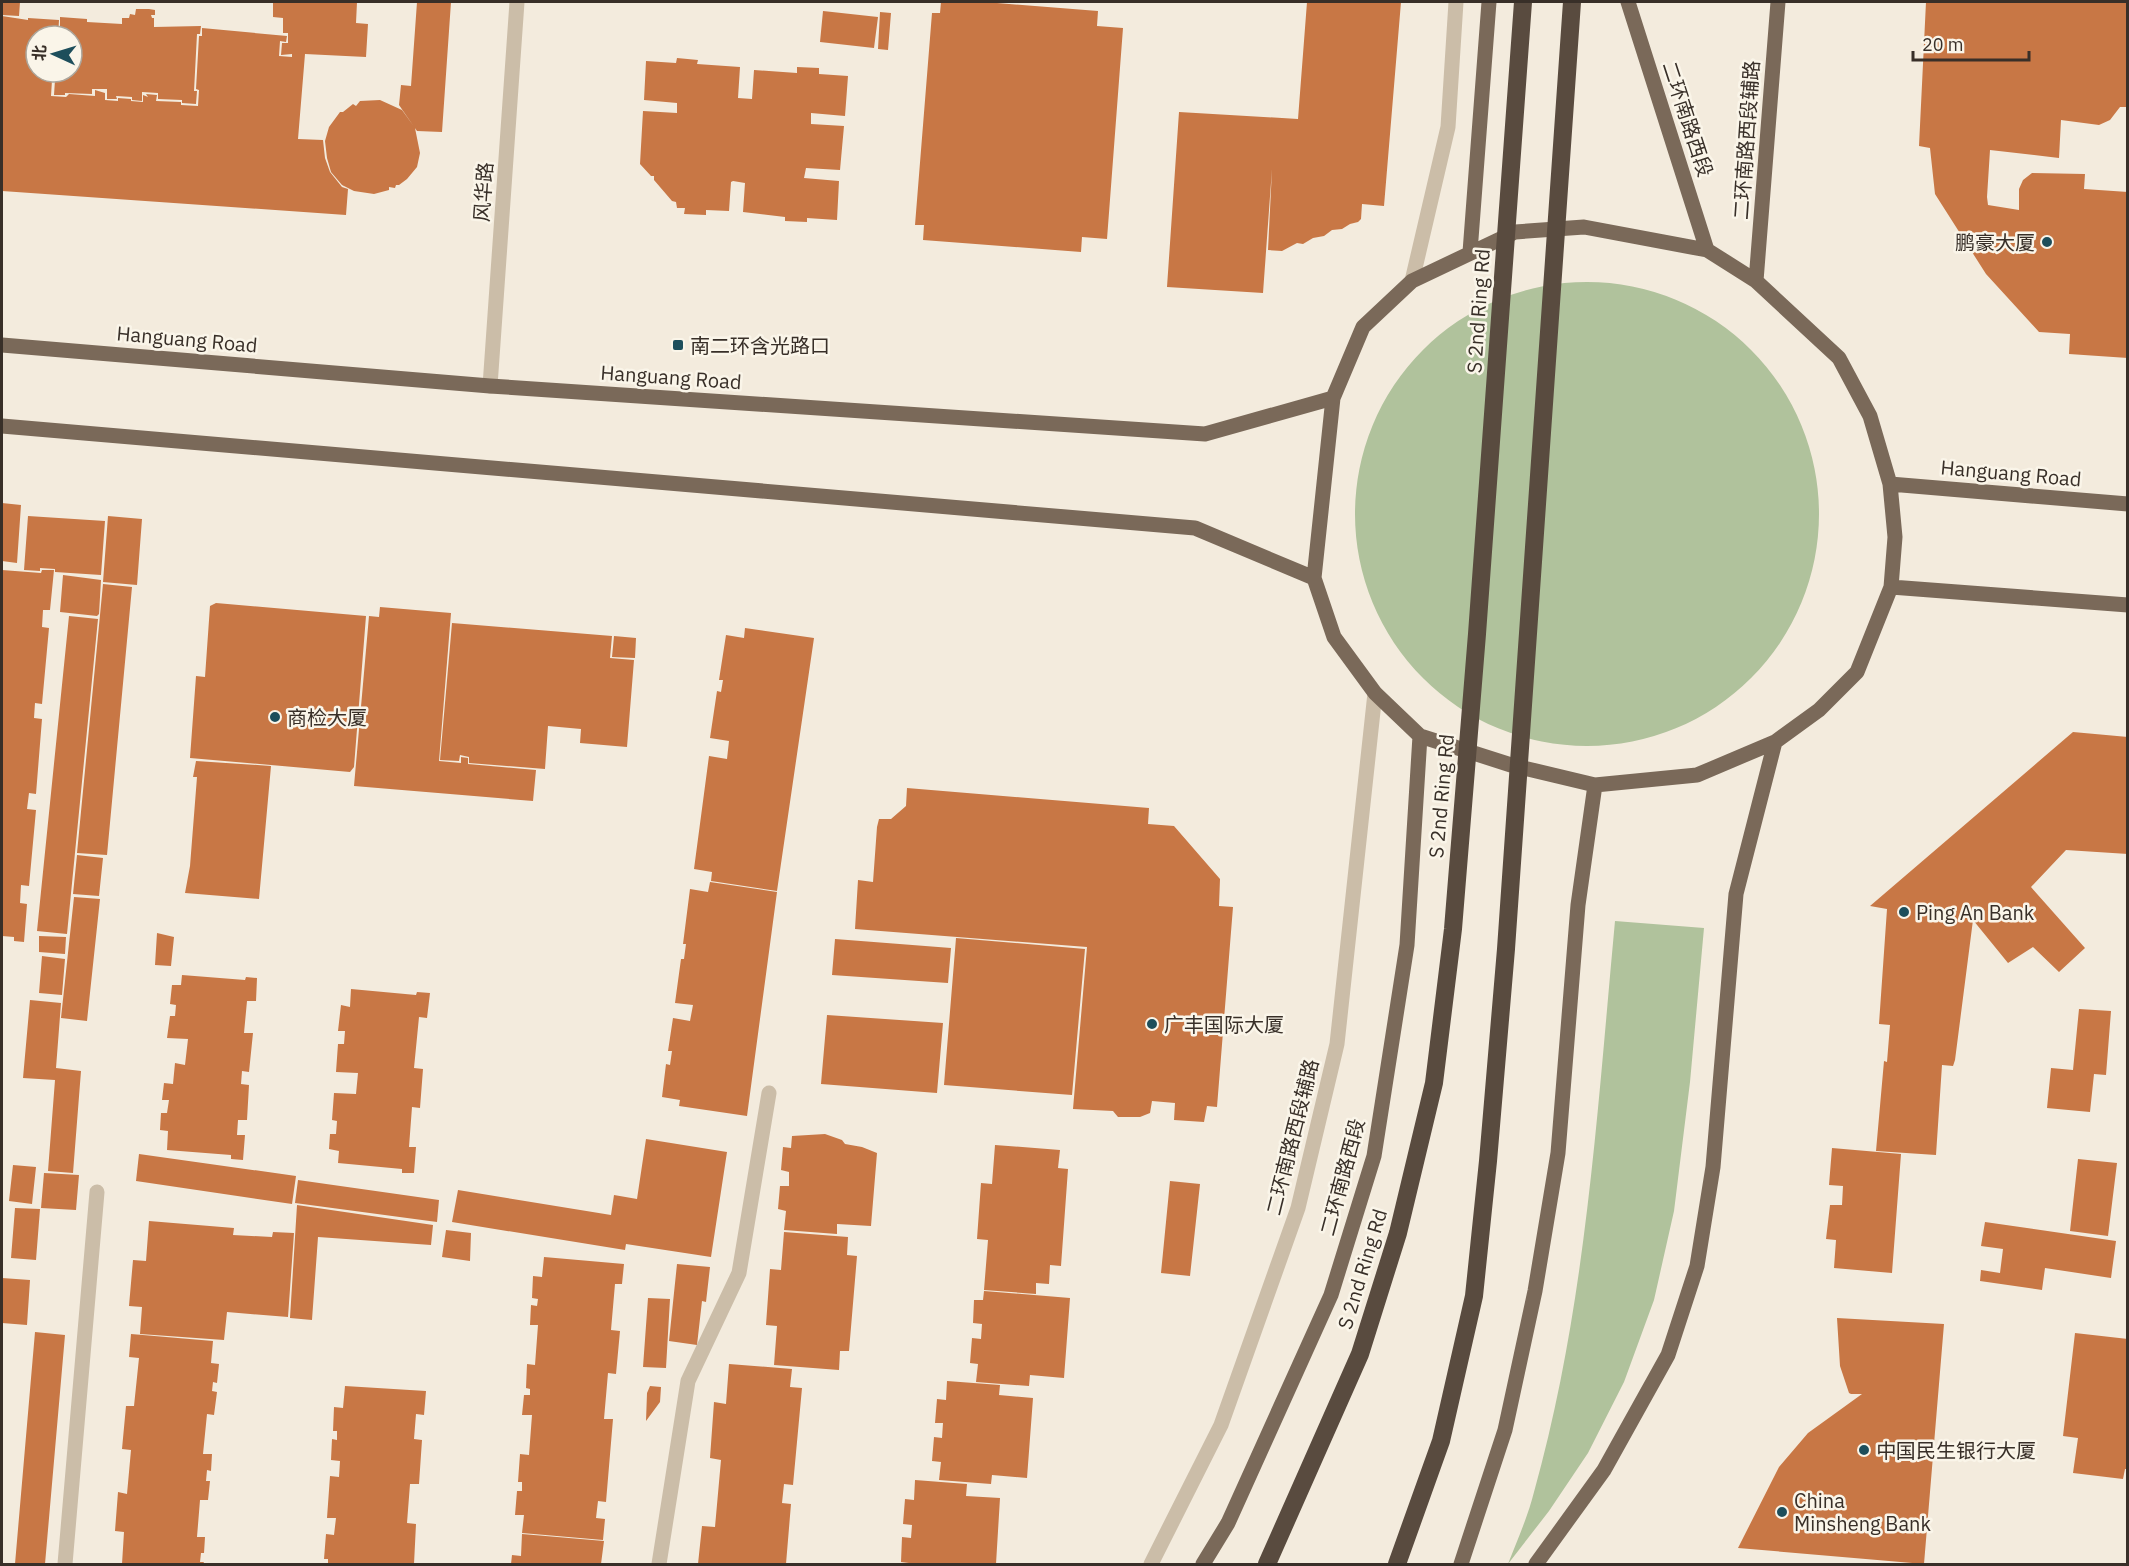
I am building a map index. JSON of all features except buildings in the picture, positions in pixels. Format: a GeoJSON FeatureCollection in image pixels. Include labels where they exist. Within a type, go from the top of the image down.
{"type":"FeatureCollection","features":[{"type":"Feature","properties":{"kind":"highway","name":"S 2nd Ring Rd"},"geometry":{"type":"LineString","coordinates":[[1267,1564],[1360,1354],[1398,1233],[1434,1083],[1453,929],[1523,2]]}},
{"type":"Feature","properties":{"kind":"highway"},"geometry":{"type":"LineString","coordinates":[[1397,1564],[1441,1440],[1475,1285],[1488,1161],[1507,926],[1572,2]]}},
{"type":"Feature","properties":{"kind":"main road"},"geometry":{"type":"LineString","coordinates":[[1470,252],[1489,2]]}},
{"type":"Feature","properties":{"kind":"main road","name":"二环南路西段"},"geometry":{"type":"LineString","coordinates":[[1628,2],[1707,250]]}},
{"type":"Feature","properties":{"kind":"main road","name":"二环南路西段辅路"},"geometry":{"type":"LineString","coordinates":[[1756,281],[1778,2]]}},
{"type":"Feature","properties":{"kind":"main road"},"geometry":{"type":"LineString","coordinates":[[1584,228],[1707,250],[1756,281],[1839,358],[1870,416],[1890,484],[1895,537],[1891,587],[1857,672],[1819,710],[1775,742],[1697,774],[1595,785],[1511,765],[1420,736],[1375,693],[1334,637],[1314,578],[1333,398],[1363,327],[1412,281],[1470,252],[1515,232],[1584,228]]}},
{"type":"Feature","properties":{"kind":"main road","name":"Hanguang Road"},"geometry":{"type":"LineString","coordinates":[[2,345],[490,386],[1205,434],[1333,398]]}},
{"type":"Feature","properties":{"kind":"main road"},"geometry":{"type":"LineString","coordinates":[[2,426],[1195,528],[1314,578]]}},
{"type":"Feature","properties":{"kind":"main road","name":"Hanguang Road"},"geometry":{"type":"LineString","coordinates":[[1890,484],[2127,504]]}},
{"type":"Feature","properties":{"kind":"main road"},"geometry":{"type":"LineString","coordinates":[[1891,587],[2127,604]]}},
{"type":"Feature","properties":{"kind":"main road","name":"二环南路西段"},"geometry":{"type":"LineString","coordinates":[[1203,1564],[1228,1523],[1331,1295],[1374,1156],[1407,945],[1420,736]]}},
{"type":"Feature","properties":{"kind":"main road"},"geometry":{"type":"LineString","coordinates":[[1536,1564],[1604,1470],[1668,1355],[1697,1266],[1713,1167],[1736,894],[1775,742]]}},
{"type":"Feature","properties":{"kind":"main road"},"geometry":{"type":"LineString","coordinates":[[1461,1564],[1505,1430],[1535,1291],[1558,1153],[1578,905],[1595,785]]}},
{"type":"Feature","properties":{"kind":"street","name":"风华路"},"geometry":{"type":"LineString","coordinates":[[490,386],[517,2]]}},
{"type":"Feature","properties":{"kind":"street"},"geometry":{"type":"LineString","coordinates":[[1412,281],[1448,127],[1456,2]]}},
{"type":"Feature","properties":{"kind":"street","name":"二环南路西段辅路"},"geometry":{"type":"LineString","coordinates":[[1151,1564],[1221,1425],[1298,1208],[1337,1044],[1375,693]]}},
{"type":"Feature","properties":{"kind":"street"},"geometry":{"type":"LineString","coordinates":[[659,1564],[688,1381],[739,1273],[768,1093]]}},
{"type":"Feature","properties":{"kind":"street"},"geometry":{"type":"LineString","coordinates":[[65,1564],[97,1192]]}},
{"type":"Feature","properties":{"kind":"green space"},"geometry":{"type":"Polygon","coordinates":[[[1587,282],[1632,287],[1676,300],[1716,321],[1751,350],[1780,385],[1801,425],[1814,469],[1819,514],[1814,559],[1801,603],[1780,643],[1751,678],[1716,707],[1676,728],[1632,741],[1587,746],[1542,741],[1498,728],[1458,707],[1423,678],[1394,643],[1373,603],[1360,559],[1355,514],[1360,469],[1373,425],[1394,385],[1423,350],[1458,321],[1498,300],[1542,287],[1587,282]]]}},
{"type":"Feature","properties":{"kind":"green space"},"geometry":{"type":"Polygon","coordinates":[[[1615,921],[1704,928],[1690,1082],[1674,1211],[1654,1300],[1624,1382],[1588,1453],[1549,1511],[1508,1564],[1526,1519],[1552,1422],[1578,1280],[1595,1137],[1615,921]]]}},
{"type":"Feature","properties":{"kind":"place","name":"鹏豪大厦"},"geometry":{"type":"Point","coordinates":[2047,242]}},
{"type":"Feature","properties":{"kind":"place","name":"南二环含光路口"},"geometry":{"type":"Point","coordinates":[678,345]}},
{"type":"Feature","properties":{"kind":"place","name":"商检大厦"},"geometry":{"type":"Point","coordinates":[275,717]}},
{"type":"Feature","properties":{"kind":"place","name":"Ping An Bank"},"geometry":{"type":"Point","coordinates":[1904,912]}},
{"type":"Feature","properties":{"kind":"place","name":"广丰国际大厦"},"geometry":{"type":"Point","coordinates":[1152,1024]}},
{"type":"Feature","properties":{"kind":"place","name":"中国民生银行大厦"},"geometry":{"type":"Point","coordinates":[1864,1450]}},
{"type":"Feature","properties":{"kind":"place","name":"China Minsheng Bank"},"geometry":{"type":"Point","coordinates":[1782,1512]}}]}
